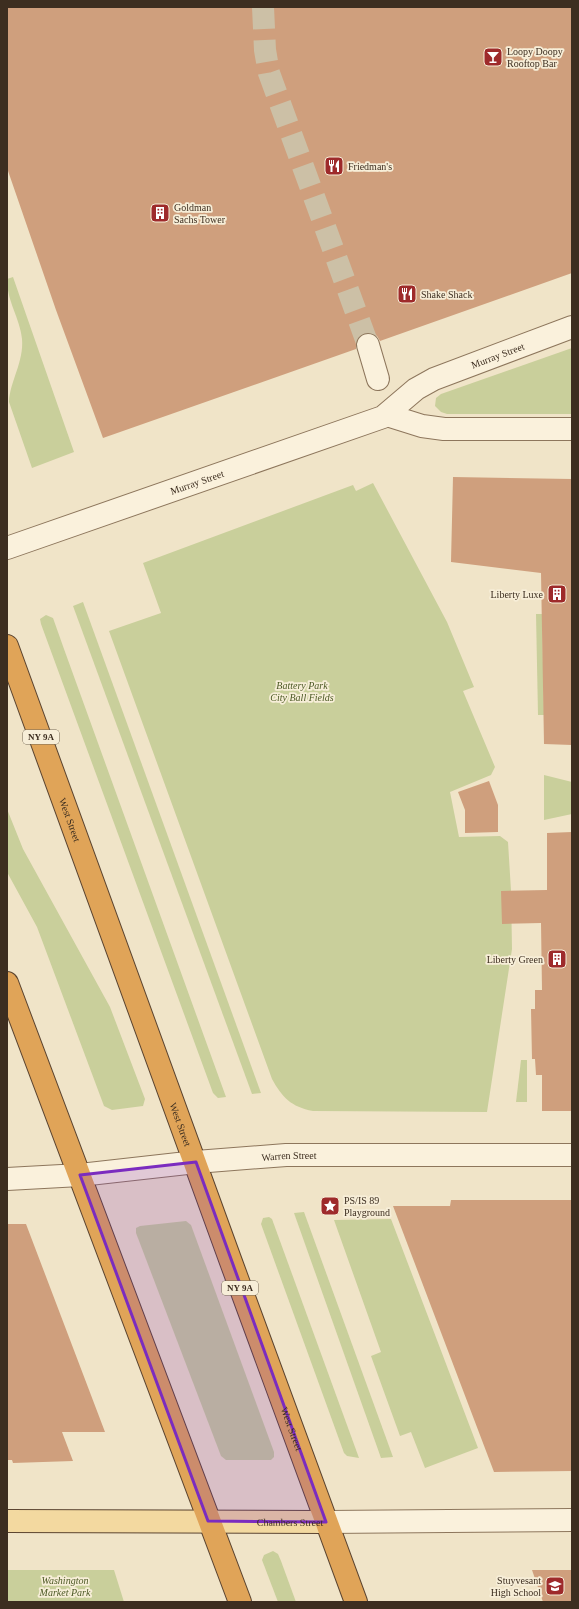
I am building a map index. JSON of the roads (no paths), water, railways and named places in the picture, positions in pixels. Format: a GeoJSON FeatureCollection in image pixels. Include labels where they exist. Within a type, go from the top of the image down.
{"type":"FeatureCollection","features":[{"type":"Feature","properties":{"kind":"highway","name":"West Street"},"geometry":{"type":"LineString","coordinates":[[7,646],[196,1162],[285,1414],[356,1602]]}},
{"type":"Feature","properties":{"kind":"highway"},"geometry":{"type":"LineString","coordinates":[[7,983],[208,1521],[240,1602]]}},
{"type":"Feature","properties":{"kind":"main road","name":"Chambers Street"},"geometry":{"type":"LineString","coordinates":[[7,1521],[326,1522]]}},
{"type":"Feature","properties":{"kind":"street","name":"Murray Street"},"geometry":{"type":"LineString","coordinates":[[7,548],[387,415],[416,388],[434,379],[572,327]]}},
{"type":"Feature","properties":{"kind":"street"},"geometry":{"type":"LineString","coordinates":[[368,345],[378,379]]}},
{"type":"Feature","properties":{"kind":"street"},"geometry":{"type":"LineString","coordinates":[[387,415],[422,426],[444,429],[572,429]]}},
{"type":"Feature","properties":{"kind":"street","name":"Warren Street"},"geometry":{"type":"LineString","coordinates":[[7,1179],[80,1175],[196,1162],[286,1155],[572,1155]]}},
{"type":"Feature","properties":{"kind":"street","name":"Chambers Street"},"geometry":{"type":"LineString","coordinates":[[326,1522],[572,1520]]}},
{"type":"Feature","properties":{"kind":"tunnel"},"geometry":{"type":"LineString","coordinates":[[263,7],[265,50],[269,73],[368,345]]}},
{"type":"Feature","properties":{"kind":"place","name":"Loopy Doopy Rooftop Bar"},"geometry":{"type":"Point","coordinates":[493,57]}},
{"type":"Feature","properties":{"kind":"place","name":"Friedman's"},"geometry":{"type":"Point","coordinates":[334,166]}},
{"type":"Feature","properties":{"kind":"place","name":"Goldman Sachs Tower"},"geometry":{"type":"Point","coordinates":[160,213]}},
{"type":"Feature","properties":{"kind":"place","name":"Shake Shack"},"geometry":{"type":"Point","coordinates":[407,294]}},
{"type":"Feature","properties":{"kind":"place","name":"Liberty Luxe"},"geometry":{"type":"Point","coordinates":[557,594]}},
{"type":"Feature","properties":{"kind":"place","name":"Liberty Green"},"geometry":{"type":"Point","coordinates":[557,959]}},
{"type":"Feature","properties":{"kind":"place","name":"PS/IS 89 Playground"},"geometry":{"type":"Point","coordinates":[330,1206]}},
{"type":"Feature","properties":{"kind":"place","name":"Stuyvesant High School"},"geometry":{"type":"Point","coordinates":[555,1586]}},
{"type":"Feature","properties":{"kind":"park label","name":"Battery Park City Ball Fields"},"geometry":{"type":"Point","coordinates":[302,690]}},
{"type":"Feature","properties":{"kind":"park label","name":"Washington Market Park"},"geometry":{"type":"Point","coordinates":[65,1586]}}]}
